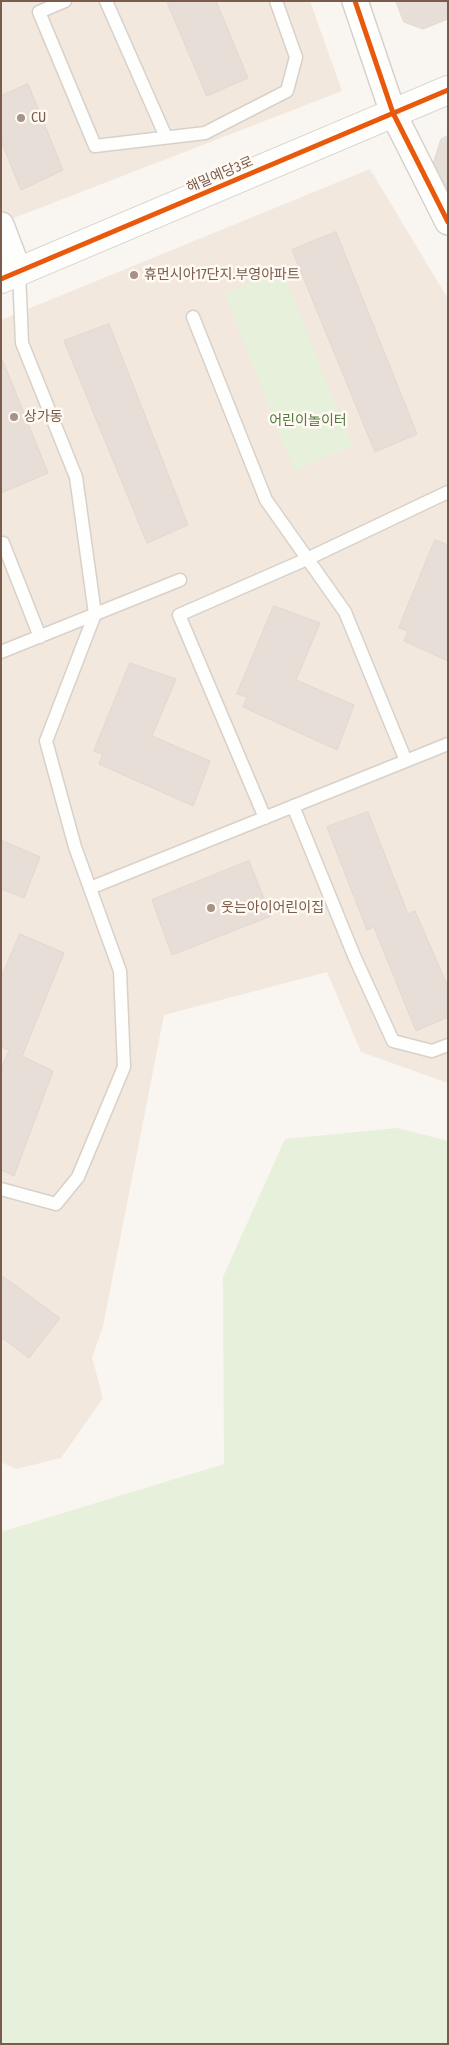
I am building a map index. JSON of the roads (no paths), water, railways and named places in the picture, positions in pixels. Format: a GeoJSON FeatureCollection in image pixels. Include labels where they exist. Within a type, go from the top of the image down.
{"type":"FeatureCollection","features":[{"type":"Feature","properties":{"kind":"street"},"geometry":{"type":"LineString","coordinates":[[354,1],[393,113],[448,222]]}},
{"type":"Feature","properties":{"kind":"street","name":"해밀예당3로"},"geometry":{"type":"LineString","coordinates":[[10,276],[448,90]]}},
{"type":"Feature","properties":{"kind":"street"},"geometry":{"type":"LineString","coordinates":[[1,225],[10,276]]}},
{"type":"Feature","properties":{"kind":"lane"},"geometry":{"type":"LineString","coordinates":[[65,1],[39,12],[94,146],[205,133],[287,91],[296,57],[276,1]]}},
{"type":"Feature","properties":{"kind":"lane"},"geometry":{"type":"LineString","coordinates":[[106,1],[166,137]]}},
{"type":"Feature","properties":{"kind":"lane"},"geometry":{"type":"LineString","coordinates":[[1,1189],[56,1204],[78,1177],[124,1067],[120,971],[75,846],[46,741],[95,614],[76,478],[22,343],[10,276]]}},
{"type":"Feature","properties":{"kind":"lane"},"geometry":{"type":"LineString","coordinates":[[192,317],[266,500],[345,612],[406,761]]}},
{"type":"Feature","properties":{"kind":"lane"},"geometry":{"type":"LineString","coordinates":[[264,818],[179,615],[448,492]]}},
{"type":"Feature","properties":{"kind":"lane"},"geometry":{"type":"LineString","coordinates":[[3,543],[40,637]]}},
{"type":"Feature","properties":{"kind":"lane"},"geometry":{"type":"LineString","coordinates":[[2,648],[40,637],[180,580]]}},
{"type":"Feature","properties":{"kind":"lane"},"geometry":{"type":"LineString","coordinates":[[90,888],[448,744]]}},
{"type":"Feature","properties":{"kind":"lane"},"geometry":{"type":"LineString","coordinates":[[293,806],[355,958],[393,1041],[432,1051],[448,1045]]}},
{"type":"Feature","properties":{"kind":"place","name":"CU"},"geometry":{"type":"Point","coordinates":[21,118]}},
{"type":"Feature","properties":{"kind":"place","name":"휴먼시아17단지.부영아파트"},"geometry":{"type":"Point","coordinates":[134,275]}},
{"type":"Feature","properties":{"kind":"place","name":"상가동"},"geometry":{"type":"Point","coordinates":[14,417]}},
{"type":"Feature","properties":{"kind":"place","name":"웃는아이어린이집"},"geometry":{"type":"Point","coordinates":[211,908]}},
{"type":"Feature","properties":{"kind":"park label","name":"어린이놀이터"},"geometry":{"type":"Point","coordinates":[308,421]}}]}
